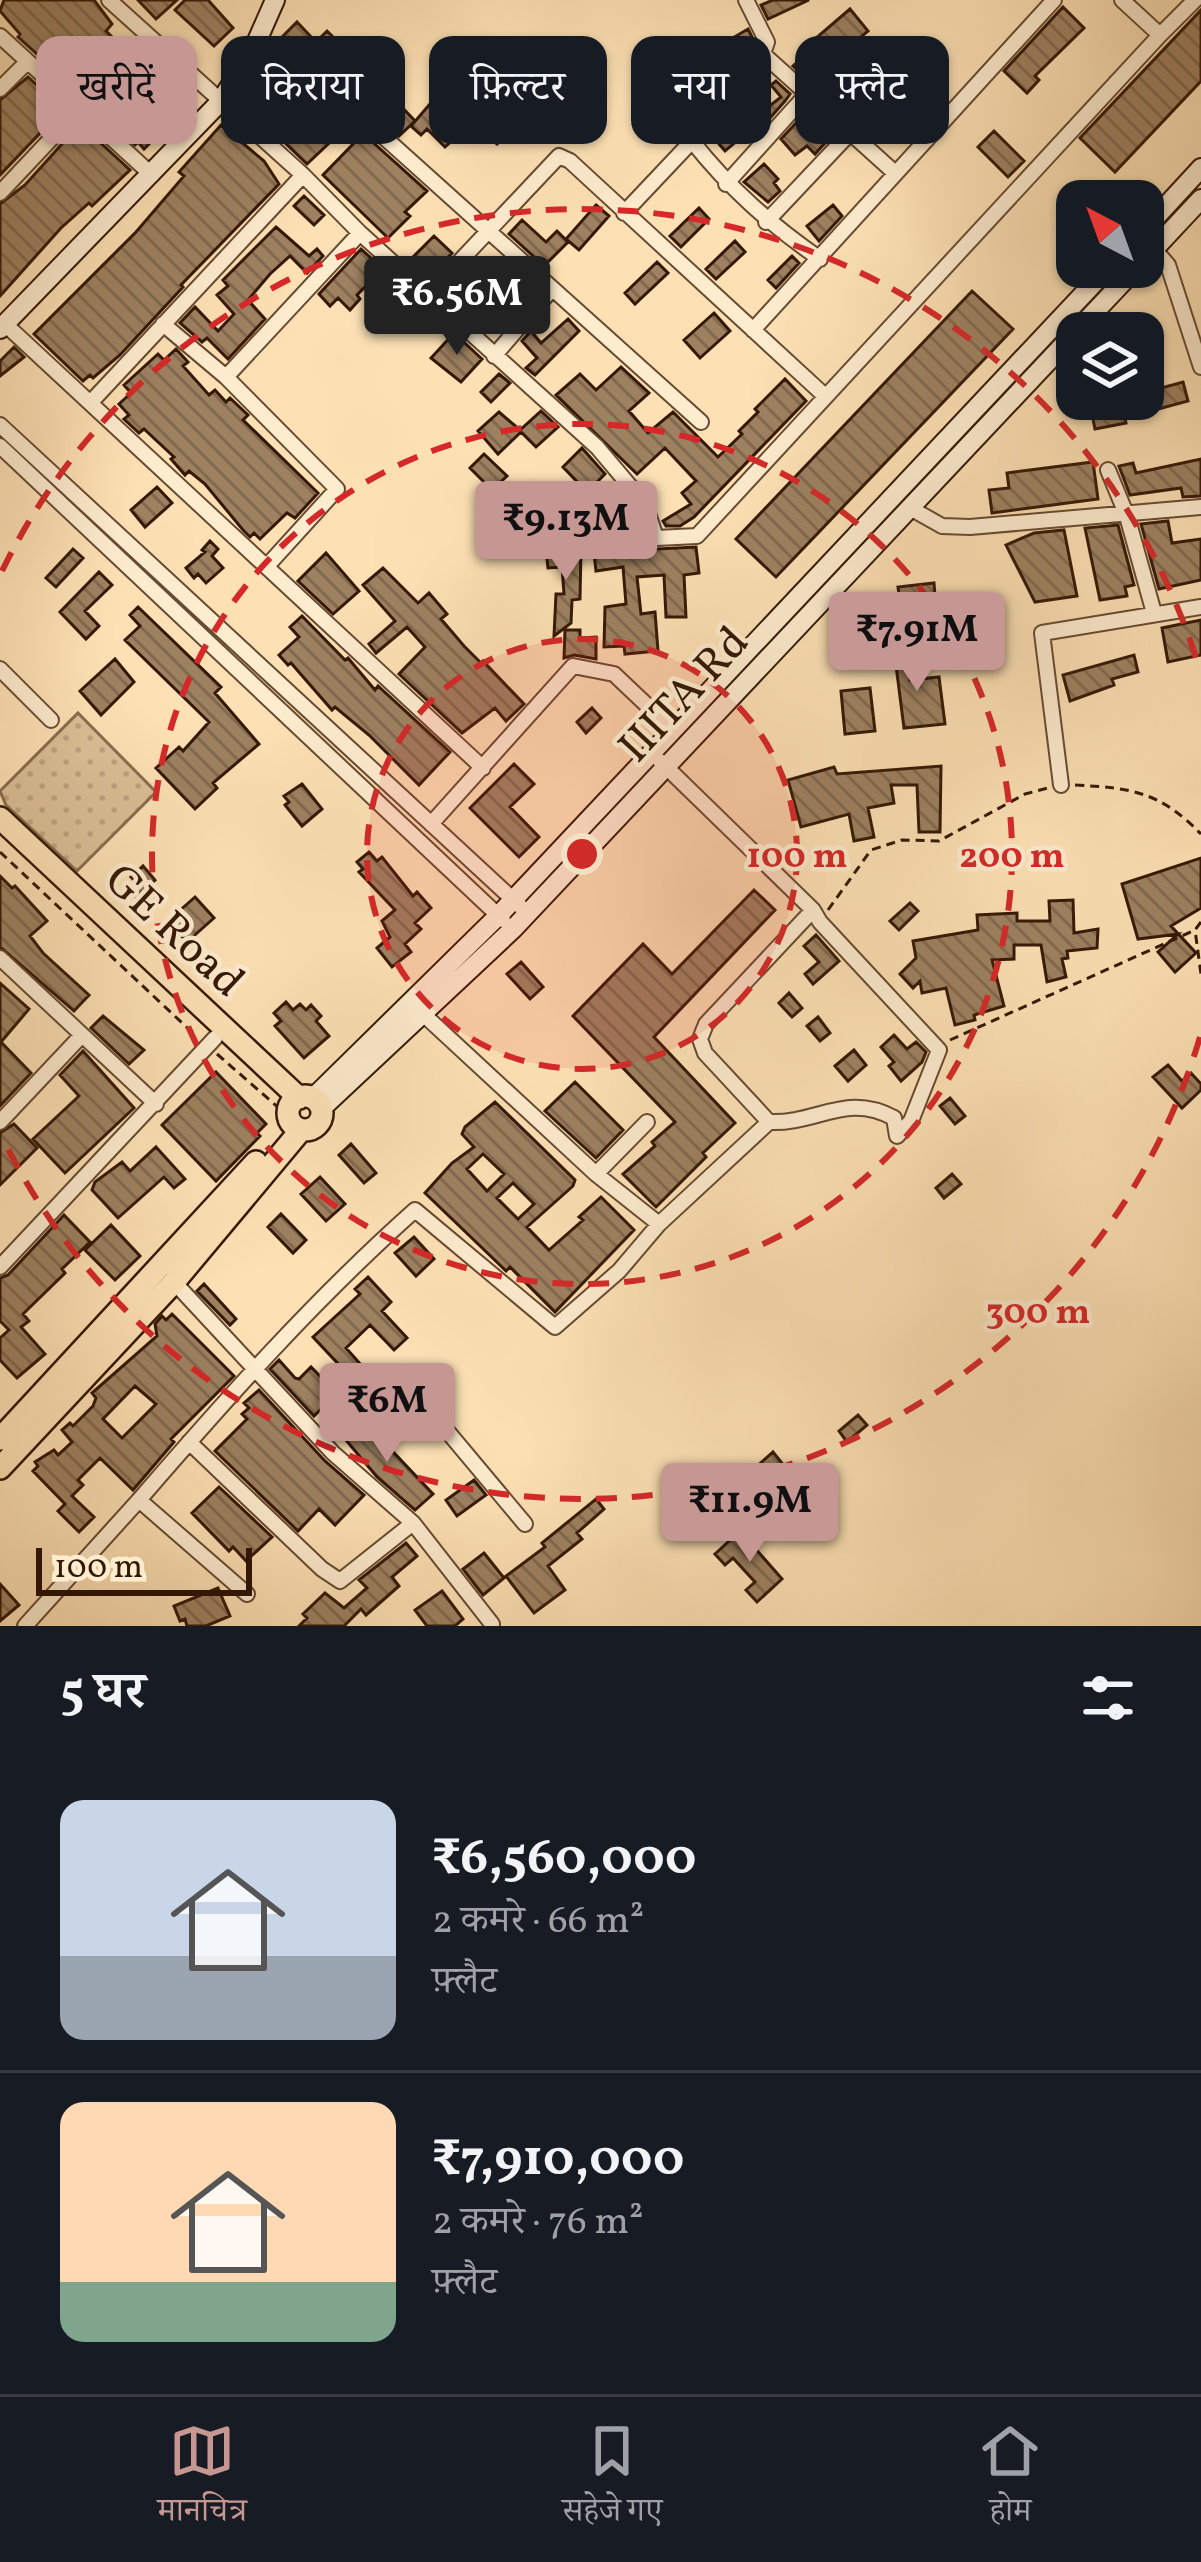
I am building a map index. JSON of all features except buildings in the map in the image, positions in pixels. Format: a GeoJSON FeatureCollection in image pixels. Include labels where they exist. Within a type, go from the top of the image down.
{"type":"FeatureCollection","features":[{"type":"Feature","properties":{"kind":"main road","name":"GE Road"},"geometry":{"type":"LineString","coordinates":[[0,818],[211,1042],[300,1111]]}},
{"type":"Feature","properties":{"kind":"main road","name":"GE Road"},"geometry":{"type":"LineString","coordinates":[[0,837],[30,855],[300,1111]]}},
{"type":"Feature","properties":{"kind":"main road","name":"IIITA Rd"},"geometry":{"type":"LineString","coordinates":[[0,1468],[174,1282],[300,1111]]}},
{"type":"Feature","properties":{"kind":"main road","name":"IIITA Rd"},"geometry":{"type":"LineString","coordinates":[[0,1439],[300,1111]]}},
{"type":"Feature","properties":{"kind":"street"},"geometry":{"type":"LineString","coordinates":[[109,0],[597,447],[645,504],[656,538],[697,536],[1195,0]]}},
{"type":"Feature","properties":{"kind":"street"},"geometry":{"type":"LineString","coordinates":[[275,0],[253,50],[220,102],[3,327],[92,401],[483,767]]}},
{"type":"Feature","properties":{"kind":"street"},"geometry":{"type":"LineString","coordinates":[[746,0],[764,36]]}},
{"type":"Feature","properties":{"kind":"street"},"geometry":{"type":"LineString","coordinates":[[752,330],[1054,0]]}},
{"type":"Feature","properties":{"kind":"street"},"geometry":{"type":"LineString","coordinates":[[1122,0],[1160,35]]}},
{"type":"Feature","properties":{"kind":"street"},"geometry":{"type":"LineString","coordinates":[[0,37],[36,70]]}},
{"type":"Feature","properties":{"kind":"street"},"geometry":{"type":"LineString","coordinates":[[771,61],[795,83]]}},
{"type":"Feature","properties":{"kind":"street"},"geometry":{"type":"LineString","coordinates":[[0,88],[27,62]]}},
{"type":"Feature","properties":{"kind":"street"},"geometry":{"type":"LineString","coordinates":[[726,184],[795,107]]}},
{"type":"Feature","properties":{"kind":"street"},"geometry":{"type":"LineString","coordinates":[[0,193],[46,144]]}},
{"type":"Feature","properties":{"kind":"street"},"geometry":{"type":"LineString","coordinates":[[120,144],[152,175]]}},
{"type":"Feature","properties":{"kind":"street"},"geometry":{"type":"LineString","coordinates":[[392,144],[701,422]]}},
{"type":"Feature","properties":{"kind":"street"},"geometry":{"type":"LineString","coordinates":[[624,213],[689,144]]}},
{"type":"Feature","properties":{"kind":"street"},"geometry":{"type":"LineString","coordinates":[[694,144],[726,184],[766,221],[820,259]]}},
{"type":"Feature","properties":{"kind":"street"},"geometry":{"type":"LineString","coordinates":[[766,221],[840,144]]}},
{"type":"Feature","properties":{"kind":"street"},"geometry":{"type":"LineString","coordinates":[[862,144],[895,173]]}},
{"type":"Feature","properties":{"kind":"street"},"geometry":{"type":"LineString","coordinates":[[428,295],[559,156],[570,161],[825,396]]}},
{"type":"Feature","properties":{"kind":"street"},"geometry":{"type":"LineString","coordinates":[[1164,209],[1201,169]]}},
{"type":"Feature","properties":{"kind":"street"},"geometry":{"type":"LineString","coordinates":[[92,401],[303,175]]}},
{"type":"Feature","properties":{"kind":"street","name":"IIITA Rd"},"geometry":{"type":"LineString","coordinates":[[1164,239],[1201,199]]}},
{"type":"Feature","properties":{"kind":"street"},"geometry":{"type":"LineString","coordinates":[[226,376],[360,233]]}},
{"type":"Feature","properties":{"kind":"street"},"geometry":{"type":"LineString","coordinates":[[1164,264],[1201,367]]}},
{"type":"Feature","properties":{"kind":"street","name":"IIITA Rd"},"geometry":{"type":"LineString","coordinates":[[659,760],[673,730],[1105,288]]}},
{"type":"Feature","properties":{"kind":"street"},"geometry":{"type":"LineString","coordinates":[[494,356],[552,289]]}},
{"type":"Feature","properties":{"kind":"street","name":"IIITA Rd"},"geometry":{"type":"LineString","coordinates":[[300,1111],[422,1013],[659,760],[910,508],[1102,290]]}},
{"type":"Feature","properties":{"kind":"street"},"geometry":{"type":"LineString","coordinates":[[163,324],[226,376],[337,488],[267,566]]}},
{"type":"Feature","properties":{"kind":"street"},"geometry":{"type":"LineString","coordinates":[[0,425],[520,906]]}},
{"type":"Feature","properties":{"kind":"street"},"geometry":{"type":"LineString","coordinates":[[0,446],[505,922]]}},
{"type":"Feature","properties":{"kind":"street"},"geometry":{"type":"LineString","coordinates":[[1108,470],[1154,613]]}},
{"type":"Feature","properties":{"kind":"street"},"geometry":{"type":"LineString","coordinates":[[910,508],[942,526],[956,527],[1201,507]]}},
{"type":"Feature","properties":{"kind":"street"},"geometry":{"type":"LineString","coordinates":[[1061,785],[1042,633],[1201,607]]}},
{"type":"Feature","properties":{"kind":"street"},"geometry":{"type":"LineString","coordinates":[[431,824],[574,666],[614,674],[673,730]]}},
{"type":"Feature","properties":{"kind":"street"},"geometry":{"type":"LineString","coordinates":[[0,670],[52,720]]}},
{"type":"Feature","properties":{"kind":"street"},"geometry":{"type":"LineString","coordinates":[[659,760],[816,916],[940,1050],[911,1121],[897,1136],[894,1118],[876,1108],[854,1105],[797,1123],[769,1121],[705,1053],[700,1039],[706,1024],[816,916]]}},
{"type":"Feature","properties":{"kind":"street","name":"IIITA Rd"},"geometry":{"type":"LineString","coordinates":[[300,1111],[505,922]]}},
{"type":"Feature","properties":{"kind":"street"},"geometry":{"type":"LineString","coordinates":[[0,958],[156,1104]]}},
{"type":"Feature","properties":{"kind":"street"},"geometry":{"type":"LineString","coordinates":[[422,1013],[596,1174],[659,1224]]}},
{"type":"Feature","properties":{"kind":"street"},"geometry":{"type":"LineString","coordinates":[[0,1122],[82,1035]]}},
{"type":"Feature","properties":{"kind":"street"},"geometry":{"type":"LineString","coordinates":[[0,1267],[211,1042]]}},
{"type":"Feature","properties":{"kind":"street"},"geometry":{"type":"LineString","coordinates":[[0,1097],[12,1108]]}},
{"type":"Feature","properties":{"kind":"street"},"geometry":{"type":"LineString","coordinates":[[25,1626],[251,1369],[415,1210],[555,1327],[619,1271],[659,1224],[769,1121]]}},
{"type":"Feature","properties":{"kind":"street"},"geometry":{"type":"LineString","coordinates":[[596,1174],[647,1122]]}},
{"type":"Feature","properties":{"kind":"street"},"geometry":{"type":"LineString","coordinates":[[174,1282],[321,1440],[412,1523],[492,1624]]}},
{"type":"Feature","properties":{"kind":"street"},"geometry":{"type":"LineString","coordinates":[[321,1440],[381,1380],[393,1380],[448,1432],[525,1524]]}},
{"type":"Feature","properties":{"kind":"street"},"geometry":{"type":"LineString","coordinates":[[189,1442],[322,1569],[340,1580],[412,1523]]}},
{"type":"Feature","properties":{"kind":"street"},"geometry":{"type":"LineString","coordinates":[[139,1500],[247,1594]]}},
{"type":"Feature","properties":{"kind":"path"},"geometry":{"type":"LineString","coordinates":[[816,916],[871,850],[902,840],[939,842],[1025,794],[1061,785],[1123,788],[1174,806],[1201,834]]}},
{"type":"Feature","properties":{"kind":"path"},"geometry":{"type":"LineString","coordinates":[[0,852],[211,1042],[300,1111]]}},
{"type":"Feature","properties":{"kind":"path"},"geometry":{"type":"LineString","coordinates":[[925,1034],[948,1040],[1195,930],[1201,922]]}},
{"type":"Feature","properties":{"kind":"path"},"geometry":{"type":"LineString","coordinates":[[1195,930],[1201,974]]}},
{"type":"Feature","properties":{"kind":"shaded area"},"geometry":{"type":"Polygon","coordinates":[[[78,713],[156,792],[77,871],[6,805],[0,791],[78,713]]]}}]}
